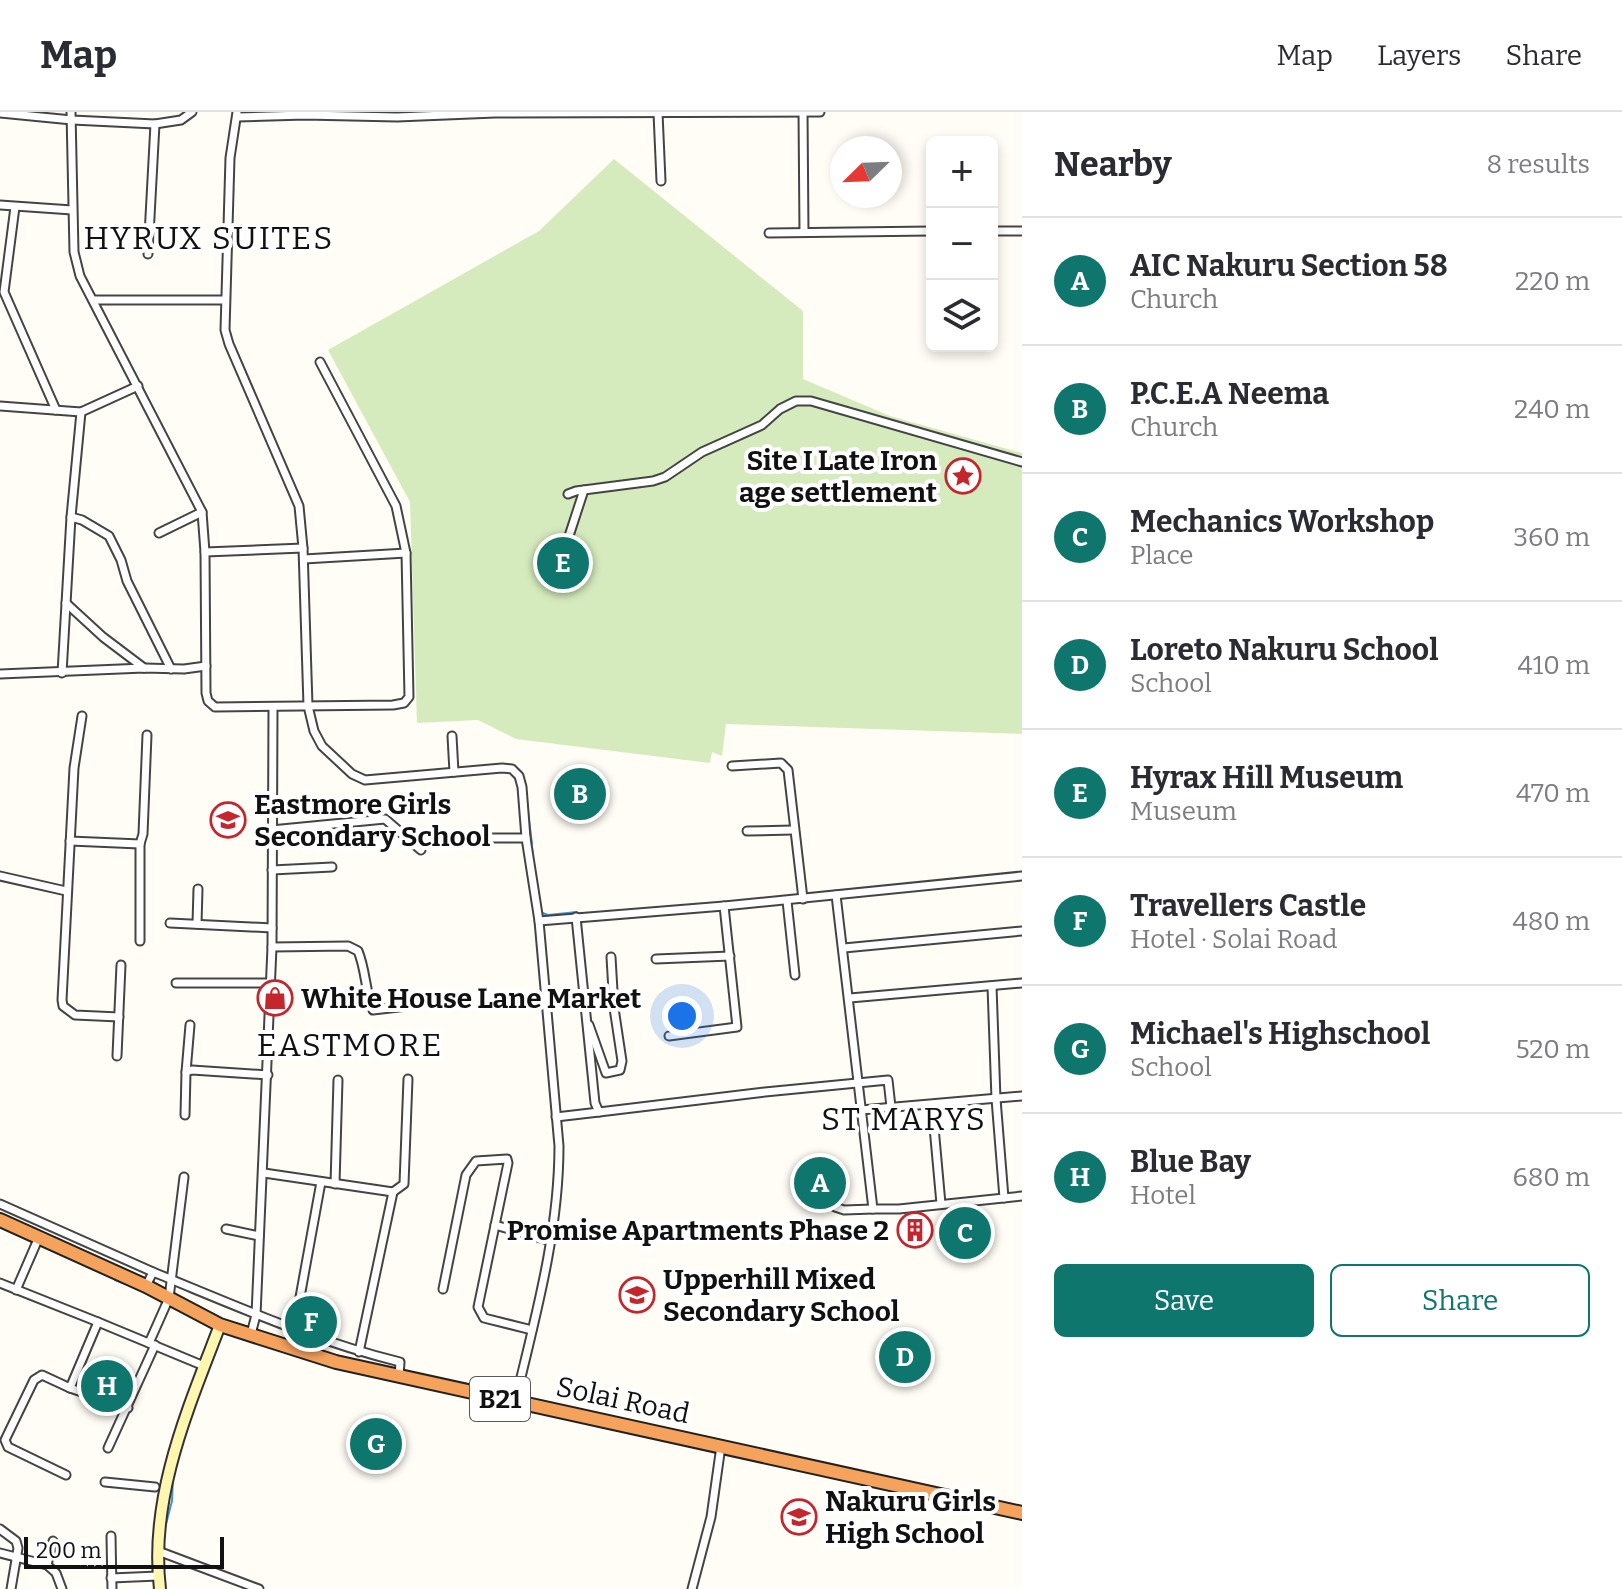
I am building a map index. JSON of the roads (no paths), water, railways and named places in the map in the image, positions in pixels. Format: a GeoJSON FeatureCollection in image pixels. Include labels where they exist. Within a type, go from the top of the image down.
{"type":"FeatureCollection","features":[{"type":"Feature","properties":{"kind":"highway","name":"Solai Road"},"geometry":{"type":"LineString","coordinates":[[0,1220],[146,1286],[220,1325],[336,1362],[1022,1513]]}},
{"type":"Feature","properties":{"kind":"street"},"geometry":{"type":"LineString","coordinates":[[0,113],[155,124],[181,120],[192,112]]}},
{"type":"Feature","properties":{"kind":"street"},"geometry":{"type":"LineString","coordinates":[[803,112],[804,232]]}},
{"type":"Feature","properties":{"kind":"street"},"geometry":{"type":"LineString","coordinates":[[515,1402],[551,1241],[559,1182],[539,921],[526,838],[522,787],[519,776],[512,769],[365,780],[357,778],[317,740],[308,706],[304,559],[299,506],[229,344],[225,300],[230,158],[237,114],[820,112]]}},
{"type":"Feature","properties":{"kind":"street"},"geometry":{"type":"LineString","coordinates":[[658,113],[661,181]]}},
{"type":"Feature","properties":{"kind":"street"},"geometry":{"type":"LineString","coordinates":[[72,116],[75,262],[202,512],[206,693],[208,701],[215,707],[393,705],[404,703],[409,697],[406,553],[396,506],[320,362]]}},
{"type":"Feature","properties":{"kind":"street"},"geometry":{"type":"LineString","coordinates":[[148,254],[155,124]]}},
{"type":"Feature","properties":{"kind":"street"},"geometry":{"type":"LineString","coordinates":[[0,205],[72,210]]}},
{"type":"Feature","properties":{"kind":"street"},"geometry":{"type":"LineString","coordinates":[[15,207],[4,292],[56,410]]}},
{"type":"Feature","properties":{"kind":"street"},"geometry":{"type":"LineString","coordinates":[[769,233],[926,231]]}},
{"type":"Feature","properties":{"kind":"street"},"geometry":{"type":"LineString","coordinates":[[998,231],[1022,231]]}},
{"type":"Feature","properties":{"kind":"street"},"geometry":{"type":"LineString","coordinates":[[93,300],[225,300]]}},
{"type":"Feature","properties":{"kind":"street"},"geometry":{"type":"LineString","coordinates":[[0,406],[81,412],[138,386]]}},
{"type":"Feature","properties":{"kind":"street"},"geometry":{"type":"LineString","coordinates":[[568,494],[665,477],[702,452],[762,425],[780,409],[796,401],[811,401],[1022,462]]}},
{"type":"Feature","properties":{"kind":"street"},"geometry":{"type":"LineString","coordinates":[[62,673],[81,412]]}},
{"type":"Feature","properties":{"kind":"street"},"geometry":{"type":"LineString","coordinates":[[573,568],[569,536],[584,490]]}},
{"type":"Feature","properties":{"kind":"street"},"geometry":{"type":"LineString","coordinates":[[159,533],[202,512]]}},
{"type":"Feature","properties":{"kind":"street"},"geometry":{"type":"LineString","coordinates":[[71,517],[109,536],[127,581],[171,669]]}},
{"type":"Feature","properties":{"kind":"street"},"geometry":{"type":"LineString","coordinates":[[205,552],[303,548]]}},
{"type":"Feature","properties":{"kind":"street"},"geometry":{"type":"LineString","coordinates":[[304,559],[406,553]]}},
{"type":"Feature","properties":{"kind":"street"},"geometry":{"type":"LineString","coordinates":[[66,602],[103,637],[144,668]]}},
{"type":"Feature","properties":{"kind":"street"},"geometry":{"type":"LineString","coordinates":[[0,674],[206,666]]}},
{"type":"Feature","properties":{"kind":"street"},"geometry":{"type":"LineString","coordinates":[[251,1334],[256,1315],[268,1075],[273,708]]}},
{"type":"Feature","properties":{"kind":"street"},"geometry":{"type":"LineString","coordinates":[[82,716],[74,768],[63,1006],[75,1015],[119,1017]]}},
{"type":"Feature","properties":{"kind":"street"},"geometry":{"type":"LineString","coordinates":[[140,941],[140,844],[147,735]]}},
{"type":"Feature","properties":{"kind":"street"},"geometry":{"type":"LineString","coordinates":[[452,736],[454,772]]}},
{"type":"Feature","properties":{"kind":"street"},"geometry":{"type":"LineString","coordinates":[[732,766],[774,762],[785,766],[803,899]]}},
{"type":"Feature","properties":{"kind":"street"},"geometry":{"type":"LineString","coordinates":[[271,830],[385,819],[421,850]]}},
{"type":"Feature","properties":{"kind":"street"},"geometry":{"type":"LineString","coordinates":[[747,831],[793,830]]}},
{"type":"Feature","properties":{"kind":"street"},"geometry":{"type":"LineString","coordinates":[[470,838],[526,838]]}},
{"type":"Feature","properties":{"kind":"street"},"geometry":{"type":"LineString","coordinates":[[70,841],[140,844]]}},
{"type":"Feature","properties":{"kind":"street"},"geometry":{"type":"LineString","coordinates":[[272,870],[332,867]]}},
{"type":"Feature","properties":{"kind":"street"},"geometry":{"type":"LineString","coordinates":[[0,876],[66,891]]}},
{"type":"Feature","properties":{"kind":"street"},"geometry":{"type":"LineString","coordinates":[[539,921],[787,901],[1022,876]]}},
{"type":"Feature","properties":{"kind":"street"},"geometry":{"type":"LineString","coordinates":[[197,924],[198,889]]}},
{"type":"Feature","properties":{"kind":"street"},"geometry":{"type":"LineString","coordinates":[[836,895],[873,1209]]}},
{"type":"Feature","properties":{"kind":"street"},"geometry":{"type":"LineString","coordinates":[[787,901],[795,975]]}},
{"type":"Feature","properties":{"kind":"street"},"geometry":{"type":"LineString","coordinates":[[669,1036],[737,1027],[724,906]]}},
{"type":"Feature","properties":{"kind":"street"},"geometry":{"type":"LineString","coordinates":[[576,917],[595,1103],[599,1112]]}},
{"type":"Feature","properties":{"kind":"street"},"geometry":{"type":"LineString","coordinates":[[170,923],[272,928]]}},
{"type":"Feature","properties":{"kind":"street"},"geometry":{"type":"LineString","coordinates":[[844,948],[1022,931]]}},
{"type":"Feature","properties":{"kind":"street"},"geometry":{"type":"LineString","coordinates":[[272,947],[348,946],[358,951],[364,965],[373,1010],[407,1006]]}},
{"type":"Feature","properties":{"kind":"street"},"geometry":{"type":"LineString","coordinates":[[656,959],[730,956]]}},
{"type":"Feature","properties":{"kind":"street"},"geometry":{"type":"LineString","coordinates":[[585,1012],[606,1073],[620,1070],[622,1061],[611,957]]}},
{"type":"Feature","properties":{"kind":"street"},"geometry":{"type":"LineString","coordinates":[[117,1056],[121,965]]}},
{"type":"Feature","properties":{"kind":"street"},"geometry":{"type":"LineString","coordinates":[[176,983],[269,983]]}},
{"type":"Feature","properties":{"kind":"street"},"geometry":{"type":"LineString","coordinates":[[850,998],[1022,983]]}},
{"type":"Feature","properties":{"kind":"street"},"geometry":{"type":"LineString","coordinates":[[992,986],[1004,1198]]}},
{"type":"Feature","properties":{"kind":"street"},"geometry":{"type":"LineString","coordinates":[[185,1115],[190,1025]]}},
{"type":"Feature","properties":{"kind":"street"},"geometry":{"type":"LineString","coordinates":[[186,1072],[268,1075]]}},
{"type":"Feature","properties":{"kind":"street"},"geometry":{"type":"LineString","coordinates":[[359,1352],[393,1192],[404,1184],[408,1079]]}},
{"type":"Feature","properties":{"kind":"street"},"geometry":{"type":"LineString","coordinates":[[335,1184],[338,1080]]}},
{"type":"Feature","properties":{"kind":"street"},"geometry":{"type":"LineString","coordinates":[[556,1117],[888,1080],[891,1107]]}},
{"type":"Feature","properties":{"kind":"street"},"geometry":{"type":"LineString","coordinates":[[861,1110],[1022,1096]]}},
{"type":"Feature","properties":{"kind":"street"},"geometry":{"type":"LineString","coordinates":[[932,1105],[941,1204]]}},
{"type":"Feature","properties":{"kind":"street"},"geometry":{"type":"LineString","coordinates":[[443,1289],[466,1175],[476,1161],[501,1158],[508,1163],[478,1307],[484,1318],[532,1330]]}},
{"type":"Feature","properties":{"kind":"street"},"geometry":{"type":"LineString","coordinates":[[264,1173],[393,1192]]}},
{"type":"Feature","properties":{"kind":"street"},"geometry":{"type":"LineString","coordinates":[[108,1448],[128,1408],[169,1298],[184,1177]]}},
{"type":"Feature","properties":{"kind":"street"},"geometry":{"type":"LineString","coordinates":[[294,1330],[321,1182]]}},
{"type":"Feature","properties":{"kind":"street"},"geometry":{"type":"LineString","coordinates":[[835,1207],[844,1210],[873,1209],[1022,1196]]}},
{"type":"Feature","properties":{"kind":"street"},"geometry":{"type":"LineString","coordinates":[[0,1204],[256,1315],[359,1352],[400,1362],[399,1377]]}},
{"type":"Feature","properties":{"kind":"street"},"geometry":{"type":"LineString","coordinates":[[495,1225],[551,1241]]}},
{"type":"Feature","properties":{"kind":"street"},"geometry":{"type":"LineString","coordinates":[[226,1229],[259,1236]]}},
{"type":"Feature","properties":{"kind":"street"},"geometry":{"type":"LineString","coordinates":[[16,1290],[39,1237]]}},
{"type":"Feature","properties":{"kind":"street"},"geometry":{"type":"LineString","coordinates":[[146,1286],[153,1272]]}},
{"type":"Feature","properties":{"kind":"street"},"geometry":{"type":"LineString","coordinates":[[0,1283],[204,1366]]}},
{"type":"Feature","properties":{"kind":"street"},"geometry":{"type":"LineString","coordinates":[[70,1388],[98,1322]]}},
{"type":"Feature","properties":{"kind":"street"},"geometry":{"type":"LineString","coordinates":[[160,1589],[158,1551],[172,1456],[220,1325]]}},
{"type":"Feature","properties":{"kind":"street"},"geometry":{"type":"LineString","coordinates":[[66,1475],[8,1447],[5,1440],[34,1380],[42,1375],[128,1408]]}},
{"type":"Feature","properties":{"kind":"street"},"geometry":{"type":"LineString","coordinates":[[692,1589],[711,1517],[721,1445]]}},
{"type":"Feature","properties":{"kind":"street"},"geometry":{"type":"LineString","coordinates":[[105,1482],[155,1487]]}},
{"type":"Feature","properties":{"kind":"street"},"geometry":{"type":"LineString","coordinates":[[0,1529],[16,1541],[17,1556],[11,1589]]}},
{"type":"Feature","properties":{"kind":"street"},"geometry":{"type":"LineString","coordinates":[[111,1536],[112,1589]]}},
{"type":"Feature","properties":{"kind":"street"},"geometry":{"type":"LineString","coordinates":[[47,1565],[53,1541]]}},
{"type":"Feature","properties":{"kind":"street"},"geometry":{"type":"LineString","coordinates":[[158,1551],[259,1589]]}},
{"type":"Feature","properties":{"kind":"street"},"geometry":{"type":"LineString","coordinates":[[0,1553],[47,1565],[56,1573],[62,1589]]}},
{"type":"Feature","properties":{"kind":"street"},"geometry":{"type":"LineString","coordinates":[[111,1578],[158,1576]]}},
{"type":"Feature","properties":{"kind":"waterway"},"geometry":{"type":"LineString","coordinates":[[526,795],[532,844]]}},
{"type":"Feature","properties":{"kind":"waterway"},"geometry":{"type":"LineString","coordinates":[[532,848],[534,867]]}},
{"type":"Feature","properties":{"kind":"waterway"},"geometry":{"type":"LineString","coordinates":[[540,912],[548,915],[577,912]]}},
{"type":"Feature","properties":{"kind":"waterway"},"geometry":{"type":"LineString","coordinates":[[0,1213],[20,1223]]}},
{"type":"Feature","properties":{"kind":"waterway"},"geometry":{"type":"LineString","coordinates":[[54,1237],[64,1242]]}},
{"type":"Feature","properties":{"kind":"waterway"},"geometry":{"type":"LineString","coordinates":[[81,1263],[89,1268]]}},
{"type":"Feature","properties":{"kind":"waterway"},"geometry":{"type":"LineString","coordinates":[[99,1272],[106,1275]]}},
{"type":"Feature","properties":{"kind":"waterway"},"geometry":{"type":"LineString","coordinates":[[115,1280],[131,1286]]}},
{"type":"Feature","properties":{"kind":"waterway"},"geometry":{"type":"LineString","coordinates":[[202,1387],[208,1372]]}},
{"type":"Feature","properties":{"kind":"waterway"},"geometry":{"type":"LineString","coordinates":[[199,1396],[200,1392]]}},
{"type":"Feature","properties":{"kind":"waterway"},"geometry":{"type":"LineString","coordinates":[[194,1408],[198,1398]]}},
{"type":"Feature","properties":{"kind":"waterway"},"geometry":{"type":"LineString","coordinates":[[170,1451],[177,1426]]}},
{"type":"Feature","properties":{"kind":"waterway"},"geometry":{"type":"LineString","coordinates":[[165,1528],[172,1501],[173,1476]]}},
{"type":"Feature","properties":{"kind":"waterway"},"geometry":{"type":"LineString","coordinates":[[17,1576],[20,1563]]}},
{"type":"Feature","properties":{"kind":"waterway"},"geometry":{"type":"LineString","coordinates":[[154,1581],[154,1589]]}},
{"type":"Feature","properties":{"kind":"place","name":"Site I Late Iron age settlement"},"geometry":{"type":"Point","coordinates":[963,476]}},
{"type":"Feature","properties":{"kind":"place","name":"Hyrax Hill Museum"},"geometry":{"type":"Point","coordinates":[563,563]}},
{"type":"Feature","properties":{"kind":"place","name":"P.C.E.A Neema"},"geometry":{"type":"Point","coordinates":[580,794]}},
{"type":"Feature","properties":{"kind":"place","name":"Eastmore Girls Secondary School"},"geometry":{"type":"Point","coordinates":[228,820]}},
{"type":"Feature","properties":{"kind":"place","name":"White House Lane Market"},"geometry":{"type":"Point","coordinates":[275,998]}},
{"type":"Feature","properties":{"kind":"place","name":"AIC Nakuru Section 58"},"geometry":{"type":"Point","coordinates":[820,1183]}},
{"type":"Feature","properties":{"kind":"place","name":"Promise Apartments Phase 2"},"geometry":{"type":"Point","coordinates":[915,1230]}},
{"type":"Feature","properties":{"kind":"place","name":"Mechanics Workshop"},"geometry":{"type":"Point","coordinates":[965,1233]}},
{"type":"Feature","properties":{"kind":"place","name":"Upperhill Mixed Secondary School"},"geometry":{"type":"Point","coordinates":[637,1295]}},
{"type":"Feature","properties":{"kind":"place","name":"Travellers Castle"},"geometry":{"type":"Point","coordinates":[311,1322]}},
{"type":"Feature","properties":{"kind":"place","name":"Loreto Nakuru School"},"geometry":{"type":"Point","coordinates":[905,1357]}},
{"type":"Feature","properties":{"kind":"place","name":"Blue Bay"},"geometry":{"type":"Point","coordinates":[107,1386]}},
{"type":"Feature","properties":{"kind":"place","name":"Michael's Highschool"},"geometry":{"type":"Point","coordinates":[376,1444]}},
{"type":"Feature","properties":{"kind":"place","name":"Nakuru Girls High School"},"geometry":{"type":"Point","coordinates":[799,1517]}},
{"type":"Feature","properties":{"kind":"district","name":"HYRUX SUITES"},"geometry":{"type":"Point","coordinates":[209,238]}},
{"type":"Feature","properties":{"kind":"district","name":"EASTMORE"},"geometry":{"type":"Point","coordinates":[350,1045]}},
{"type":"Feature","properties":{"kind":"district","name":"ST MARYS"},"geometry":{"type":"Point","coordinates":[904,1119]}}]}
